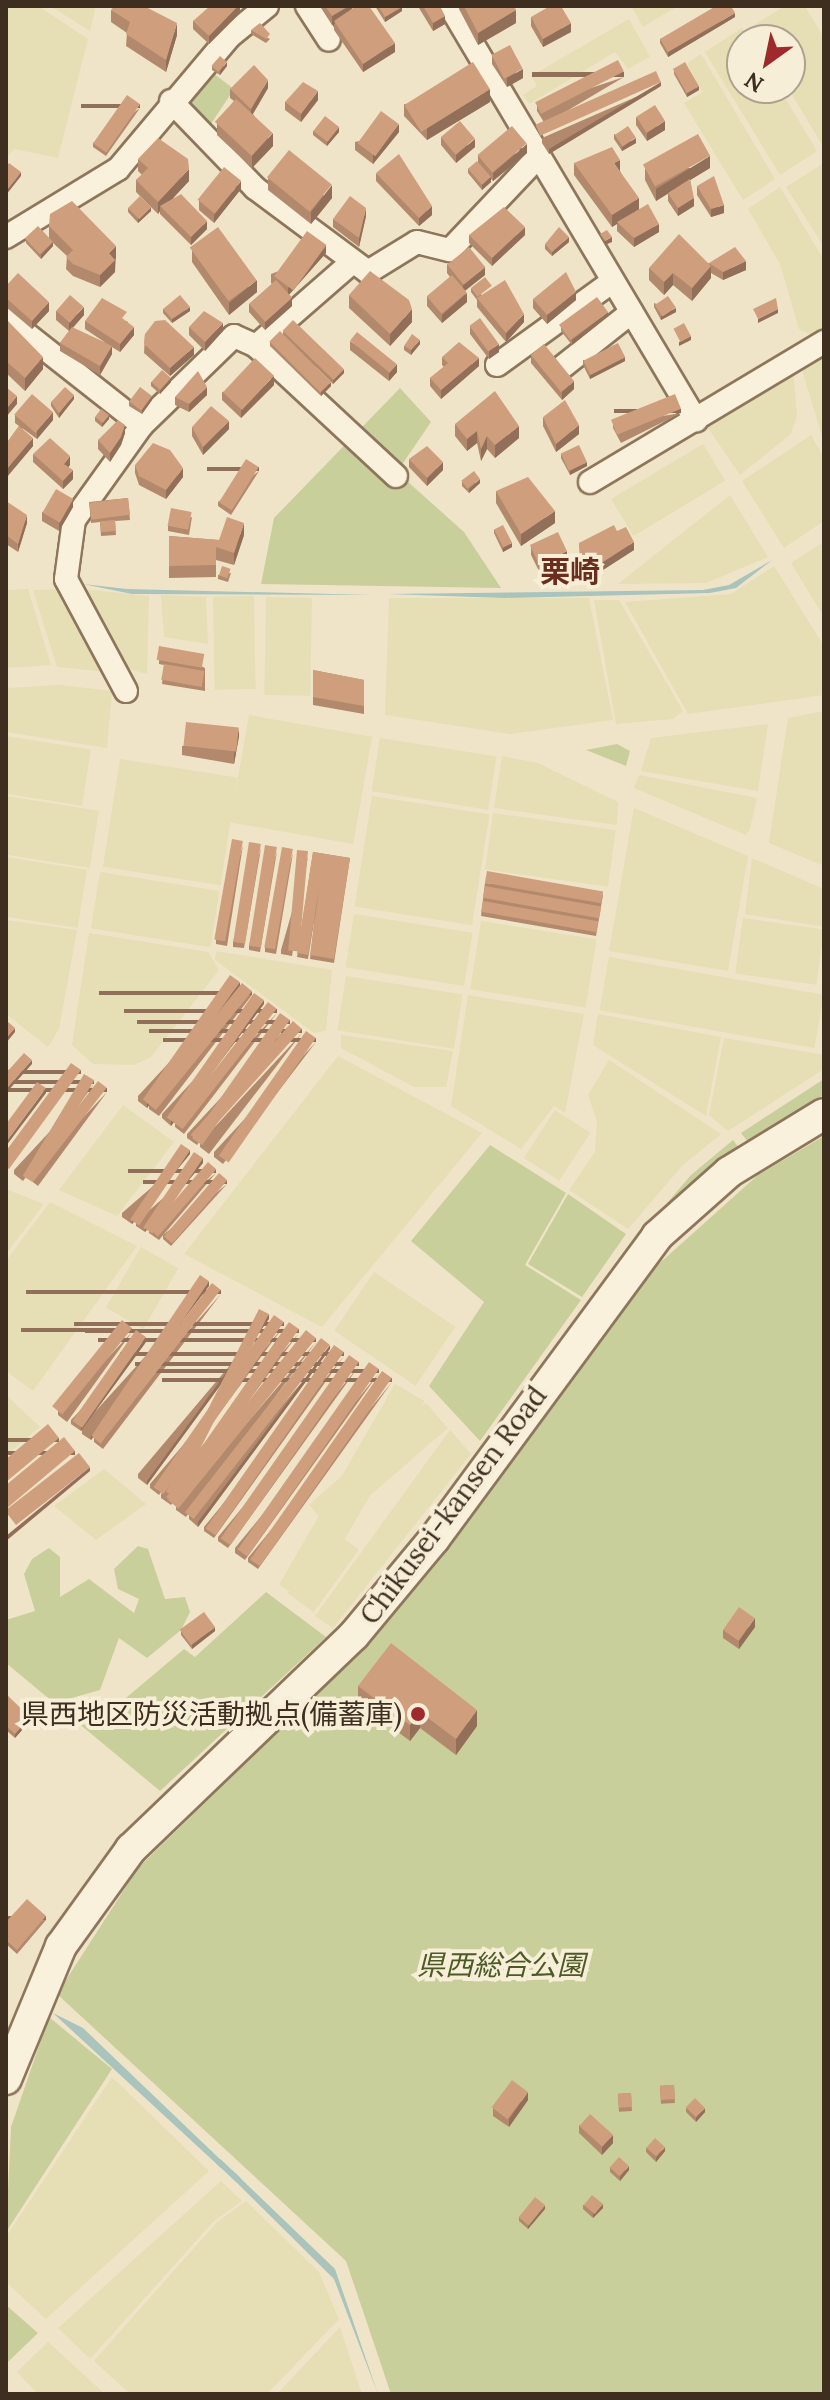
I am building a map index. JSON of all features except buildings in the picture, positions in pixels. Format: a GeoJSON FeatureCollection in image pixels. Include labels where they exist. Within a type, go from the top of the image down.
{"type":"FeatureCollection","features":[{"type":"Feature","properties":{"kind":"street"},"geometry":{"type":"LineString","coordinates":[[6,237],[118,169],[171,101],[267,6]]}},
{"type":"Feature","properties":{"kind":"street"},"geometry":{"type":"LineString","coordinates":[[307,6],[329,40]]}},
{"type":"Feature","properties":{"kind":"street"},"geometry":{"type":"LineString","coordinates":[[450,6],[696,420]]}},
{"type":"Feature","properties":{"kind":"street"},"geometry":{"type":"LineString","coordinates":[[171,101],[255,188],[350,264],[379,269],[417,242],[450,250],[539,156]]}},
{"type":"Feature","properties":{"kind":"street"},"geometry":{"type":"LineString","coordinates":[[256,346],[350,264]]}},
{"type":"Feature","properties":{"kind":"street"},"geometry":{"type":"LineString","coordinates":[[497,365],[613,281]]}},
{"type":"Feature","properties":{"kind":"street"},"geometry":{"type":"LineString","coordinates":[[561,368],[632,312]]}},
{"type":"Feature","properties":{"kind":"street"},"geometry":{"type":"LineString","coordinates":[[6,318],[142,425]]}},
{"type":"Feature","properties":{"kind":"street"},"geometry":{"type":"LineString","coordinates":[[126,691],[66,579],[68,538],[142,425],[234,336],[256,346],[396,476]]}},
{"type":"Feature","properties":{"kind":"street"},"geometry":{"type":"LineString","coordinates":[[590,482],[824,342]]}},
{"type":"Feature","properties":{"kind":"street","name":"Chikusei-kansen Road"},"geometry":{"type":"LineString","coordinates":[[6,2079],[61,1946],[131,1849],[354,1635],[434,1539],[657,1236],[729,1172],[824,1114]]}},
{"type":"Feature","properties":{"kind":"shaded area"},"geometry":{"type":"Polygon","coordinates":[[[6,6],[38,6],[88,39],[58,158],[14,149],[6,158],[6,6]]]}},
{"type":"Feature","properties":{"kind":"shaded area"},"geometry":{"type":"Polygon","coordinates":[[[50,6],[96,6],[90,31],[50,6]]]}},
{"type":"Feature","properties":{"kind":"shaded area"},"geometry":{"type":"Polygon","coordinates":[[[631,6],[678,6],[643,27],[631,6]]]}},
{"type":"Feature","properties":{"kind":"shaded area"},"geometry":{"type":"Polygon","coordinates":[[[785,6],[805,6],[824,38],[824,148],[798,104],[806,104],[806,24],[755,24],[785,6]]]}},
{"type":"Feature","properties":{"kind":"shaded area"},"geometry":{"type":"Polygon","coordinates":[[[629,19],[650,57],[628,69],[615,52],[529,104],[523,95],[537,86],[531,76],[629,19]]]}},
{"type":"Feature","properties":{"kind":"shaded area"},"geometry":{"type":"Polygon","coordinates":[[[726,38],[726,86],[705,52],[726,38]]]}},
{"type":"Feature","properties":{"kind":"shaded area"},"geometry":{"type":"Polygon","coordinates":[[[701,54],[726,96],[726,104],[731,104],[775,179],[743,200],[684,103],[702,92],[687,63],[701,54]]]}},
{"type":"Feature","properties":{"kind":"shaded area"},"geometry":{"type":"Polygon","coordinates":[[[737,104],[789,104],[817,151],[780,175],[737,104]]]}},
{"type":"Feature","properties":{"kind":"shaded area"},"geometry":{"type":"Polygon","coordinates":[[[824,163],[824,247],[786,187],[824,163]]]}},
{"type":"Feature","properties":{"kind":"shaded area"},"geometry":{"type":"Polygon","coordinates":[[[780,187],[824,260],[824,330],[813,336],[799,329],[780,264],[748,209],[780,187]]]}},
{"type":"Feature","properties":{"kind":"shaded area"},"geometry":{"type":"Polygon","coordinates":[[[824,352],[824,443],[803,373],[805,364],[824,352]]]}},
{"type":"Feature","properties":{"kind":"shaded area"},"geometry":{"type":"Polygon","coordinates":[[[793,370],[797,415],[791,434],[740,475],[706,425],[793,370]]]}},
{"type":"Feature","properties":{"kind":"shaded area"},"geometry":{"type":"Polygon","coordinates":[[[811,435],[824,458],[824,521],[784,548],[742,481],[811,435]]]}},
{"type":"Feature","properties":{"kind":"shaded area"},"geometry":{"type":"Polygon","coordinates":[[[703,444],[725,481],[633,536],[611,499],[703,444]]]}},
{"type":"Feature","properties":{"kind":"shaded area"},"geometry":{"type":"Polygon","coordinates":[[[730,495],[768,557],[706,583],[618,584],[730,495]]]}},
{"type":"Feature","properties":{"kind":"shaded area"},"geometry":{"type":"Polygon","coordinates":[[[824,542],[824,617],[791,563],[824,542]]]}},
{"type":"Feature","properties":{"kind":"shaded area"},"geometry":{"type":"Polygon","coordinates":[[[774,566],[824,646],[824,695],[688,714],[625,602],[731,594],[774,566]]]}},
{"type":"Feature","properties":{"kind":"shaded area"},"geometry":{"type":"Polygon","coordinates":[[[28,589],[51,665],[6,668],[6,590],[28,589]]]}},
{"type":"Feature","properties":{"kind":"shaded area"},"geometry":{"type":"Polygon","coordinates":[[[63,589],[107,672],[57,667],[33,590],[63,589]]]}},
{"type":"Feature","properties":{"kind":"shaded area"},"geometry":{"type":"Polygon","coordinates":[[[83,589],[149,596],[147,674],[126,668],[83,589]]]}},
{"type":"Feature","properties":{"kind":"shaded area"},"geometry":{"type":"Polygon","coordinates":[[[161,595],[206,597],[208,644],[164,637],[161,595]]]}},
{"type":"Feature","properties":{"kind":"shaded area"},"geometry":{"type":"Polygon","coordinates":[[[254,596],[256,689],[215,690],[213,597],[254,596]]]}},
{"type":"Feature","properties":{"kind":"shaded area"},"geometry":{"type":"Polygon","coordinates":[[[266,597],[312,598],[310,696],[264,695],[266,597]]]}},
{"type":"Feature","properties":{"kind":"shaded area"},"geometry":{"type":"Polygon","coordinates":[[[389,598],[589,598],[613,720],[510,734],[385,715],[389,598]]]}},
{"type":"Feature","properties":{"kind":"shaded area"},"geometry":{"type":"Polygon","coordinates":[[[594,600],[619,600],[683,711],[673,719],[616,724],[594,600]]]}},
{"type":"Feature","properties":{"kind":"shaded area"},"geometry":{"type":"Polygon","coordinates":[[[60,685],[112,691],[107,748],[6,732],[6,688],[60,685]]]}},
{"type":"Feature","properties":{"kind":"shaded area"},"geometry":{"type":"Polygon","coordinates":[[[824,711],[824,866],[769,843],[788,718],[824,711]]]}},
{"type":"Feature","properties":{"kind":"shaded area"},"geometry":{"type":"Polygon","coordinates":[[[249,715],[372,737],[353,844],[230,822],[249,715]]]}},
{"type":"Feature","properties":{"kind":"shaded area"},"geometry":{"type":"Polygon","coordinates":[[[768,724],[758,791],[641,771],[651,738],[768,724]]]}},
{"type":"Feature","properties":{"kind":"shaded area"},"geometry":{"type":"Polygon","coordinates":[[[6,736],[91,749],[82,806],[6,794],[6,736]]]}},
{"type":"Feature","properties":{"kind":"shaded area"},"geometry":{"type":"Polygon","coordinates":[[[380,738],[497,756],[488,810],[372,791],[380,738]]]}},
{"type":"Feature","properties":{"kind":"shaded area"},"geometry":{"type":"Polygon","coordinates":[[[502,756],[538,763],[618,802],[617,825],[494,808],[502,756]]]}},
{"type":"Feature","properties":{"kind":"shaded area"},"geometry":{"type":"Polygon","coordinates":[[[120,759],[238,778],[220,885],[103,867],[120,759]]]}},
{"type":"Feature","properties":{"kind":"shaded area"},"geometry":{"type":"Polygon","coordinates":[[[639,775],[757,798],[750,829],[746,835],[634,788],[639,775]]]}},
{"type":"Feature","properties":{"kind":"shaded area"},"geometry":{"type":"Polygon","coordinates":[[[6,796],[99,811],[90,868],[6,855],[6,796]]]}},
{"type":"Feature","properties":{"kind":"shaded area"},"geometry":{"type":"Polygon","coordinates":[[[372,796],[490,815],[472,925],[354,907],[372,796]]]}},
{"type":"Feature","properties":{"kind":"shaded area"},"geometry":{"type":"Polygon","coordinates":[[[634,808],[748,856],[728,971],[609,951],[634,808]]]}},
{"type":"Feature","properties":{"kind":"shaded area"},"geometry":{"type":"Polygon","coordinates":[[[493,813],[616,830],[608,887],[485,869],[493,813]]]}},
{"type":"Feature","properties":{"kind":"shaded area"},"geometry":{"type":"Polygon","coordinates":[[[6,857],[87,870],[78,928],[6,917],[6,857]]]}},
{"type":"Feature","properties":{"kind":"shaded area"},"geometry":{"type":"Polygon","coordinates":[[[752,858],[824,889],[824,927],[745,914],[752,858]]]}},
{"type":"Feature","properties":{"kind":"shaded area"},"geometry":{"type":"Polygon","coordinates":[[[100,872],[220,891],[211,947],[91,928],[100,872]]]}},
{"type":"Feature","properties":{"kind":"shaded area"},"geometry":{"type":"Polygon","coordinates":[[[354,914],[473,933],[464,986],[346,967],[354,914]]]}},
{"type":"Feature","properties":{"kind":"shaded area"},"geometry":{"type":"Polygon","coordinates":[[[743,918],[824,929],[816,985],[735,973],[743,918]]]}},
{"type":"Feature","properties":{"kind":"shaded area"},"geometry":{"type":"Polygon","coordinates":[[[6,920],[77,930],[59,1029],[48,1047],[6,1014],[6,920]]]}},
{"type":"Feature","properties":{"kind":"shaded area"},"geometry":{"type":"Polygon","coordinates":[[[481,921],[597,939],[586,1007],[470,989],[481,921]]]}},
{"type":"Feature","properties":{"kind":"shaded area"},"geometry":{"type":"Polygon","coordinates":[[[89,933],[208,952],[219,970],[151,1057],[134,1065],[93,1064],[72,1045],[89,933]]]}},
{"type":"Feature","properties":{"kind":"shaded area"},"geometry":{"type":"Polygon","coordinates":[[[216,951],[332,970],[326,1031],[314,1033],[215,960],[216,951]]]}},
{"type":"Feature","properties":{"kind":"shaded area"},"geometry":{"type":"Polygon","coordinates":[[[609,957],[824,995],[814,1048],[600,1010],[609,957]]]}},
{"type":"Feature","properties":{"kind":"shaded area"},"geometry":{"type":"Polygon","coordinates":[[[346,976],[463,994],[454,1049],[337,1030],[346,976]]]}},
{"type":"Feature","properties":{"kind":"shaded area"},"geometry":{"type":"Polygon","coordinates":[[[468,995],[584,1014],[565,1113],[554,1106],[521,1149],[451,1106],[468,995]]]}},
{"type":"Feature","properties":{"kind":"shaded area"},"geometry":{"type":"Polygon","coordinates":[[[598,1014],[721,1037],[706,1116],[593,1045],[598,1014]]]}},
{"type":"Feature","properties":{"kind":"shaded area"},"geometry":{"type":"Polygon","coordinates":[[[341,1035],[453,1051],[446,1087],[414,1087],[341,1048],[341,1035]]]}},
{"type":"Feature","properties":{"kind":"shaded area"},"geometry":{"type":"Polygon","coordinates":[[[724,1038],[824,1055],[824,1069],[728,1131],[709,1115],[724,1038]]]}},
{"type":"Feature","properties":{"kind":"shaded area"},"geometry":{"type":"Polygon","coordinates":[[[338,1056],[482,1133],[322,1327],[184,1254],[338,1056]]]}},
{"type":"Feature","properties":{"kind":"shaded area"},"geometry":{"type":"Polygon","coordinates":[[[609,1060],[721,1134],[682,1166],[628,1229],[569,1190],[595,1152],[597,1121],[588,1095],[609,1060]]]}},
{"type":"Feature","properties":{"kind":"shaded area"},"geometry":{"type":"Polygon","coordinates":[[[123,1105],[174,1142],[117,1216],[59,1190],[123,1105]]]}},
{"type":"Feature","properties":{"kind":"shaded area"},"geometry":{"type":"Polygon","coordinates":[[[555,1110],[590,1133],[559,1181],[524,1158],[555,1110]]]}},
{"type":"Feature","properties":{"kind":"shaded area"},"geometry":{"type":"Polygon","coordinates":[[[6,1189],[44,1204],[6,1254],[6,1189]]]}},
{"type":"Feature","properties":{"kind":"shaded area"},"geometry":{"type":"Polygon","coordinates":[[[50,1202],[137,1246],[33,1391],[6,1371],[6,1261],[50,1202]]]}},
{"type":"Feature","properties":{"kind":"shaded area"},"geometry":{"type":"Polygon","coordinates":[[[141,1247],[178,1268],[143,1329],[106,1308],[141,1247]]]}},
{"type":"Feature","properties":{"kind":"shaded area"},"geometry":{"type":"Polygon","coordinates":[[[374,1272],[455,1327],[416,1386],[334,1331],[374,1272]]]}},
{"type":"Feature","properties":{"kind":"shaded area"},"geometry":{"type":"Polygon","coordinates":[[[395,1384],[424,1401],[308,1602],[279,1585],[395,1384]]]}},
{"type":"Feature","properties":{"kind":"shaded area"},"geometry":{"type":"Polygon","coordinates":[[[6,1395],[40,1427],[6,1455],[6,1395]]]}},
{"type":"Feature","properties":{"kind":"shaded area"},"geometry":{"type":"Polygon","coordinates":[[[426,1403],[448,1428],[331,1530],[309,1505],[426,1403]]]}},
{"type":"Feature","properties":{"kind":"shaded area"},"geometry":{"type":"Polygon","coordinates":[[[450,1430],[471,1454],[333,1628],[315,1616],[450,1430]]]}},
{"type":"Feature","properties":{"kind":"shaded area"},"geometry":{"type":"Polygon","coordinates":[[[104,1469],[146,1504],[96,1540],[54,1506],[104,1469]]]}},
{"type":"Feature","properties":{"kind":"shaded area"},"geometry":{"type":"Polygon","coordinates":[[[333,1531],[359,1550],[314,1612],[288,1593],[333,1531]]]}},
{"type":"Feature","properties":{"kind":"shaded area"},"geometry":{"type":"Polygon","coordinates":[[[112,2077],[209,2171],[46,2319],[6,2282],[6,2237],[112,2077]]]}},
{"type":"Feature","properties":{"kind":"shaded area"},"geometry":{"type":"Polygon","coordinates":[[[221,2181],[242,2201],[214,2221],[90,2359],[58,2328],[221,2181]]]}},
{"type":"Feature","properties":{"kind":"shaded area"},"geometry":{"type":"Polygon","coordinates":[[[246,2201],[319,2272],[339,2319],[267,2394],[130,2394],[94,2361],[217,2222],[246,2201]]]}},
{"type":"Feature","properties":{"kind":"shaded area"},"geometry":{"type":"Polygon","coordinates":[[[340,2327],[362,2394],[277,2394],[340,2327]]]}},
{"type":"Feature","properties":{"kind":"shaded area"},"geometry":{"type":"Polygon","coordinates":[[[48,2342],[105,2394],[38,2394],[17,2372],[48,2342]]]}},
{"type":"Feature","properties":{"kind":"green space"},"geometry":{"type":"Polygon","coordinates":[[[209,70],[234,89],[207,130],[186,108],[184,95],[209,70]]]}},
{"type":"Feature","properties":{"kind":"green space"},"geometry":{"type":"Polygon","coordinates":[[[400,388],[431,422],[397,472],[464,532],[501,588],[261,584],[274,518],[400,388]]]}},
{"type":"Feature","properties":{"kind":"green space"},"geometry":{"type":"Polygon","coordinates":[[[617,744],[630,751],[626,766],[586,750],[617,744]]]}},
{"type":"Feature","properties":{"kind":"green space"},"geometry":{"type":"Polygon","coordinates":[[[824,1079],[824,1095],[748,1142],[741,1133],[824,1079]]]}},
{"type":"Feature","properties":{"kind":"green space","name":"県西総合公園"},"geometry":{"type":"Polygon","coordinates":[[[824,1136],[824,2394],[391,2394],[346,2261],[57,1994],[138,1868],[365,1648],[439,1561],[643,1278],[758,1175],[824,1136]]]}},
{"type":"Feature","properties":{"kind":"green space"},"geometry":{"type":"Polygon","coordinates":[[[733,1140],[739,1148],[644,1230],[691,1175],[733,1140]]]}},
{"type":"Feature","properties":{"kind":"green space"},"geometry":{"type":"Polygon","coordinates":[[[490,1145],[566,1193],[525,1265],[581,1300],[480,1441],[429,1386],[484,1302],[411,1241],[490,1145]]]}},
{"type":"Feature","properties":{"kind":"green space"},"geometry":{"type":"Polygon","coordinates":[[[568,1194],[626,1234],[582,1297],[528,1264],[568,1194]]]}},
{"type":"Feature","properties":{"kind":"green space"},"geometry":{"type":"Polygon","coordinates":[[[138,1546],[148,1549],[165,1599],[185,1597],[190,1612],[181,1630],[147,1658],[119,1638],[100,1690],[68,1699],[81,1713],[101,1719],[184,1649],[195,1657],[266,1592],[326,1637],[160,1791],[6,1663],[6,1620],[35,1611],[24,1574],[32,1559],[49,1548],[60,1557],[60,1597],[89,1579],[134,1613],[139,1599],[118,1589],[114,1569],[138,1546]]]}},
{"type":"Feature","properties":{"kind":"green space"},"geometry":{"type":"Polygon","coordinates":[[[49,2017],[112,2069],[6,2232],[11,2127],[49,2017]]]}},
{"type":"Feature","properties":{"kind":"green space"},"geometry":{"type":"Polygon","coordinates":[[[6,2305],[38,2333],[6,2364],[6,2305]]]}},
{"type":"Feature","properties":{"kind":"water"},"geometry":{"type":"Polygon","coordinates":[[[772,560],[736,588],[710,593],[504,598],[387,594],[703,590],[729,585],[772,560]]]}},
{"type":"Feature","properties":{"kind":"water"},"geometry":{"type":"Polygon","coordinates":[[[83,584],[127,589],[373,595],[132,594],[83,584]]]}},
{"type":"Feature","properties":{"kind":"water"},"geometry":{"type":"Polygon","coordinates":[[[53,2013],[83,2028],[225,2164],[221,2168],[53,2013]]]}},
{"type":"Feature","properties":{"kind":"water"},"geometry":{"type":"Polygon","coordinates":[[[234,2172],[335,2269],[378,2394],[334,2279],[230,2176],[234,2172]]]}},
{"type":"Feature","properties":{"kind":"waterway"},"geometry":{"type":"LineString","coordinates":[[219,2162],[237,2179]]}},
{"type":"Feature","properties":{"kind":"place","name":"県西地区防災活動拠点(備蓄庫)"},"geometry":{"type":"Point","coordinates":[418,1714]}},
{"type":"Feature","properties":{"kind":"district","name":"栗崎"},"geometry":{"type":"Point","coordinates":[570,571]}}]}
